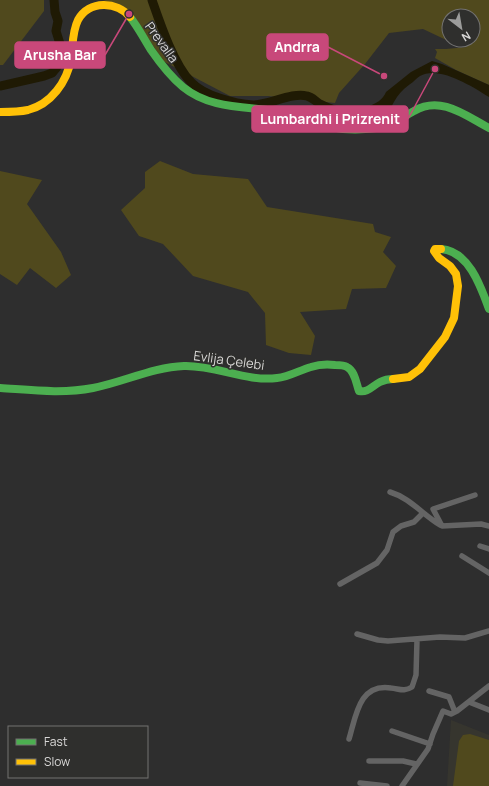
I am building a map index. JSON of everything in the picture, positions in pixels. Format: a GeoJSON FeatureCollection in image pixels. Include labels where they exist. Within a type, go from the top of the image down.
{"type":"FeatureCollection","features":[{"type":"Feature","properties":{"kind":"street","name":"Prevalla"},"geometry":{"type":"LineString","coordinates":[[0,112],[28,110],[40,105],[54,94],[64,80],[69,68],[76,23],[89,8],[99,5],[119,8],[126,13],[155,56],[183,86],[193,93],[215,103],[242,108],[289,113],[317,124],[341,129],[380,128],[389,126],[418,108],[436,104],[455,110],[489,128]]}},
{"type":"Feature","properties":{"kind":"street","name":"Evlija Çelebi"},"geometry":{"type":"LineString","coordinates":[[0,388],[44,391],[82,390],[176,367],[196,366],[251,376],[279,378],[313,365],[328,364],[346,367],[351,370],[359,391],[366,392],[383,380],[406,378],[417,372],[447,334],[453,323],[458,281],[451,266],[435,255],[435,249],[452,252],[462,258],[469,266],[489,309]]}},
{"type":"Feature","properties":{"kind":"street"},"geometry":{"type":"LineString","coordinates":[[390,492],[404,497],[431,520],[442,526],[481,524],[489,526]]}},
{"type":"Feature","properties":{"kind":"street"},"geometry":{"type":"LineString","coordinates":[[442,526],[433,509],[475,495]]}},
{"type":"Feature","properties":{"kind":"street"},"geometry":{"type":"LineString","coordinates":[[340,584],[377,563],[386,550],[393,532],[401,526],[414,522],[423,513]]}},
{"type":"Feature","properties":{"kind":"street"},"geometry":{"type":"LineString","coordinates":[[480,546],[489,549]]}},
{"type":"Feature","properties":{"kind":"street"},"geometry":{"type":"LineString","coordinates":[[462,556],[489,573]]}},
{"type":"Feature","properties":{"kind":"street"},"geometry":{"type":"LineString","coordinates":[[357,634],[384,641],[417,640],[440,637],[465,638],[489,631]]}},
{"type":"Feature","properties":{"kind":"street"},"geometry":{"type":"LineString","coordinates":[[349,739],[354,717],[368,692],[375,688],[392,688],[402,690],[412,687],[416,675],[417,640]]}},
{"type":"Feature","properties":{"kind":"street"},"geometry":{"type":"LineString","coordinates":[[402,786],[416,764],[425,754],[443,711],[449,714],[455,712],[489,686]]}},
{"type":"Feature","properties":{"kind":"street"},"geometry":{"type":"LineString","coordinates":[[429,691],[449,697],[455,712]]}},
{"type":"Feature","properties":{"kind":"street"},"geometry":{"type":"LineString","coordinates":[[468,702],[489,710]]}},
{"type":"Feature","properties":{"kind":"street"},"geometry":{"type":"LineString","coordinates":[[392,731],[430,744]]}},
{"type":"Feature","properties":{"kind":"street"},"geometry":{"type":"LineString","coordinates":[[369,761],[403,761],[416,764]]}},
{"type":"Feature","properties":{"kind":"street"},"geometry":{"type":"LineString","coordinates":[[360,783],[387,786]]}},
{"type":"Feature","properties":{"kind":"shaded area"},"geometry":{"type":"Polygon","coordinates":[[[0,0],[44,0],[44,11],[3,65],[0,65],[0,0]]]}},
{"type":"Feature","properties":{"kind":"shaded area"},"geometry":{"type":"Polygon","coordinates":[[[103,0],[489,0],[489,85],[456,70],[435,58],[437,52],[435,49],[481,48],[481,8],[441,8],[441,38],[423,29],[389,33],[365,64],[339,93],[335,103],[268,96],[230,96],[163,61],[130,10],[103,0]]]}},
{"type":"Feature","properties":{"kind":"shaded area"},"geometry":{"type":"Polygon","coordinates":[[[432,61],[489,85],[489,97],[465,83],[446,75],[428,73],[420,76],[402,91],[386,116],[369,119],[367,107],[376,103],[385,95],[386,92],[411,72],[432,61]]]}},
{"type":"Feature","properties":{"kind":"shaded area"},"geometry":{"type":"Polygon","coordinates":[[[160,161],[193,174],[248,179],[267,207],[373,224],[375,232],[391,237],[383,252],[396,266],[386,288],[352,289],[346,309],[300,312],[315,336],[311,355],[289,353],[266,345],[265,313],[248,292],[193,276],[163,244],[139,236],[121,210],[145,188],[145,172],[160,161]]]}},
{"type":"Feature","properties":{"kind":"shaded area"},"geometry":{"type":"Polygon","coordinates":[[[0,171],[42,180],[27,204],[61,252],[71,275],[56,288],[30,268],[17,285],[0,274],[0,171]]]}},
{"type":"Feature","properties":{"kind":"shaded area"},"geometry":{"type":"Polygon","coordinates":[[[451,720],[489,735],[489,786],[447,786],[451,720]]]}},
{"type":"Feature","properties":{"kind":"shaded area"},"geometry":{"type":"Polygon","coordinates":[[[470,734],[489,740],[489,786],[453,786],[459,741],[463,735],[470,734]]]}},
{"type":"Feature","properties":{"kind":"waterway"},"geometry":{"type":"LineString","coordinates":[[0,86],[44,76],[52,73],[57,67],[61,47],[56,31],[58,21],[55,12],[54,0]]}},
{"type":"Feature","properties":{"kind":"waterway"},"geometry":{"type":"LineString","coordinates":[[152,0],[173,55],[185,75],[197,87],[212,95],[229,101],[253,105],[301,95],[312,98],[320,104],[333,110],[349,114],[364,114],[378,110]]}},
{"type":"Feature","properties":{"kind":"traffic: fast"},"geometry":{"type":"LineString","coordinates":[[130,17],[151,50],[170,74],[183,87],[205,100],[230,106],[281,112],[342,129],[376,128],[396,121],[424,107],[434,105],[453,109],[489,128]]}},
{"type":"Feature","properties":{"kind":"traffic: fast"},"geometry":{"type":"LineString","coordinates":[[441,249],[451,251],[466,263],[478,281],[489,309]]}},
{"type":"Feature","properties":{"kind":"traffic: fast"},"geometry":{"type":"LineString","coordinates":[[0,388],[46,391],[81,390],[105,385],[161,369],[184,366],[196,366],[242,376],[265,379],[286,376],[317,365],[341,365],[352,371],[359,391],[365,391],[383,381],[393,379]]}},
{"type":"Feature","properties":{"kind":"traffic: slow"},"geometry":{"type":"LineString","coordinates":[[0,112],[28,110],[44,103],[57,91],[69,68],[76,25],[83,13],[96,6],[103,5],[118,8],[130,17]]}},
{"type":"Feature","properties":{"kind":"traffic: slow"},"geometry":{"type":"LineString","coordinates":[[393,379],[409,377],[420,369],[445,337],[454,318],[458,286],[456,274],[450,266],[439,258],[434,251],[435,249],[441,249]]}},
{"type":"Feature","properties":{"kind":"place","name":"Arusha Bar"},"geometry":{"type":"Point","coordinates":[129,14]}},
{"type":"Feature","properties":{"kind":"place","name":"Lumbardhi i Prizrenit"},"geometry":{"type":"Point","coordinates":[435,69]}},
{"type":"Feature","properties":{"kind":"place","name":"Andrra"},"geometry":{"type":"Point","coordinates":[384,76]}}]}
